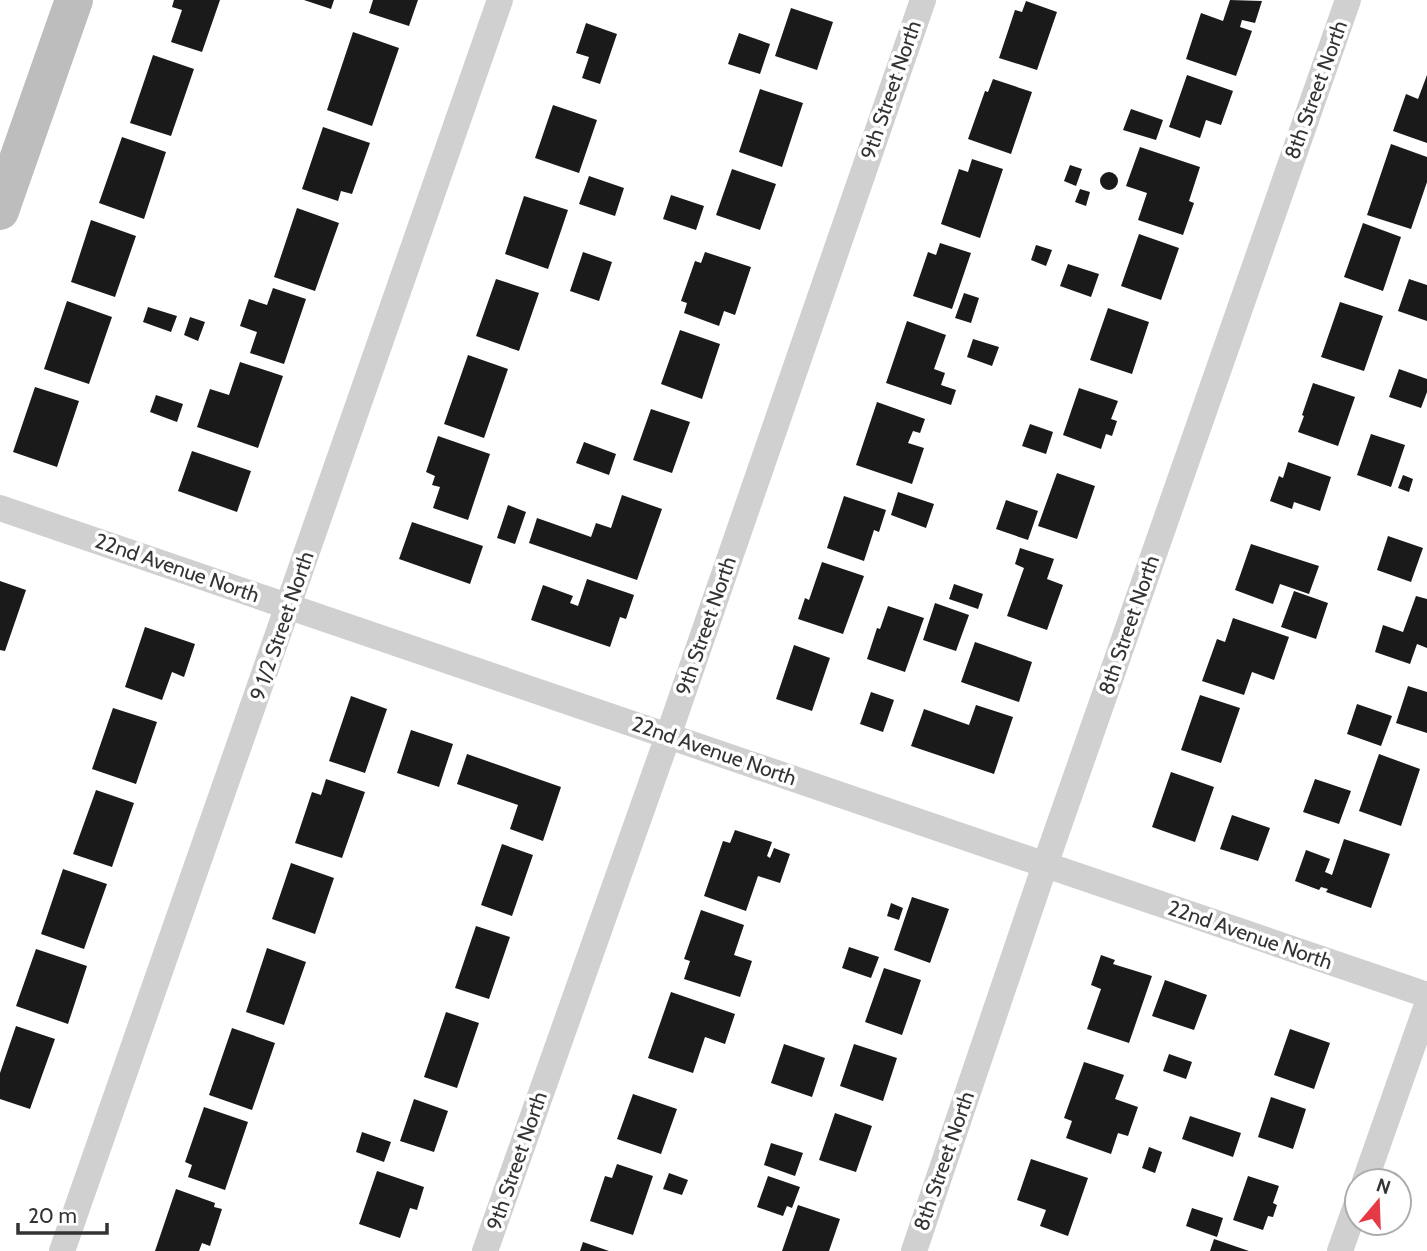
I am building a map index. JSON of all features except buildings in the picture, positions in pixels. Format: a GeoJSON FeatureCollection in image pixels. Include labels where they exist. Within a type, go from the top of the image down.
{"type":"FeatureCollection","features":[{"type":"Feature","properties":{"kind":"street"},"geometry":{"type":"LineString","coordinates":[[0,211],[74,0]]}},
{"type":"Feature","properties":{"kind":"street","name":"9 1/2 Street North"},"geometry":{"type":"LineString","coordinates":[[62,1251],[500,0]]}},
{"type":"Feature","properties":{"kind":"street","name":"9th Street North"},"geometry":{"type":"LineString","coordinates":[[485,1251],[668,736],[923,0]]}},
{"type":"Feature","properties":{"kind":"street","name":"8th Street North"},"geometry":{"type":"LineString","coordinates":[[914,1251],[1045,865],[1348,0]]}},
{"type":"Feature","properties":{"kind":"street","name":"22nd Avenue North"},"geometry":{"type":"LineString","coordinates":[[0,508],[1427,995]]}},
{"type":"Feature","properties":{"kind":"street"},"geometry":{"type":"LineString","coordinates":[[1370,1167],[1427,1005]]}}]}
